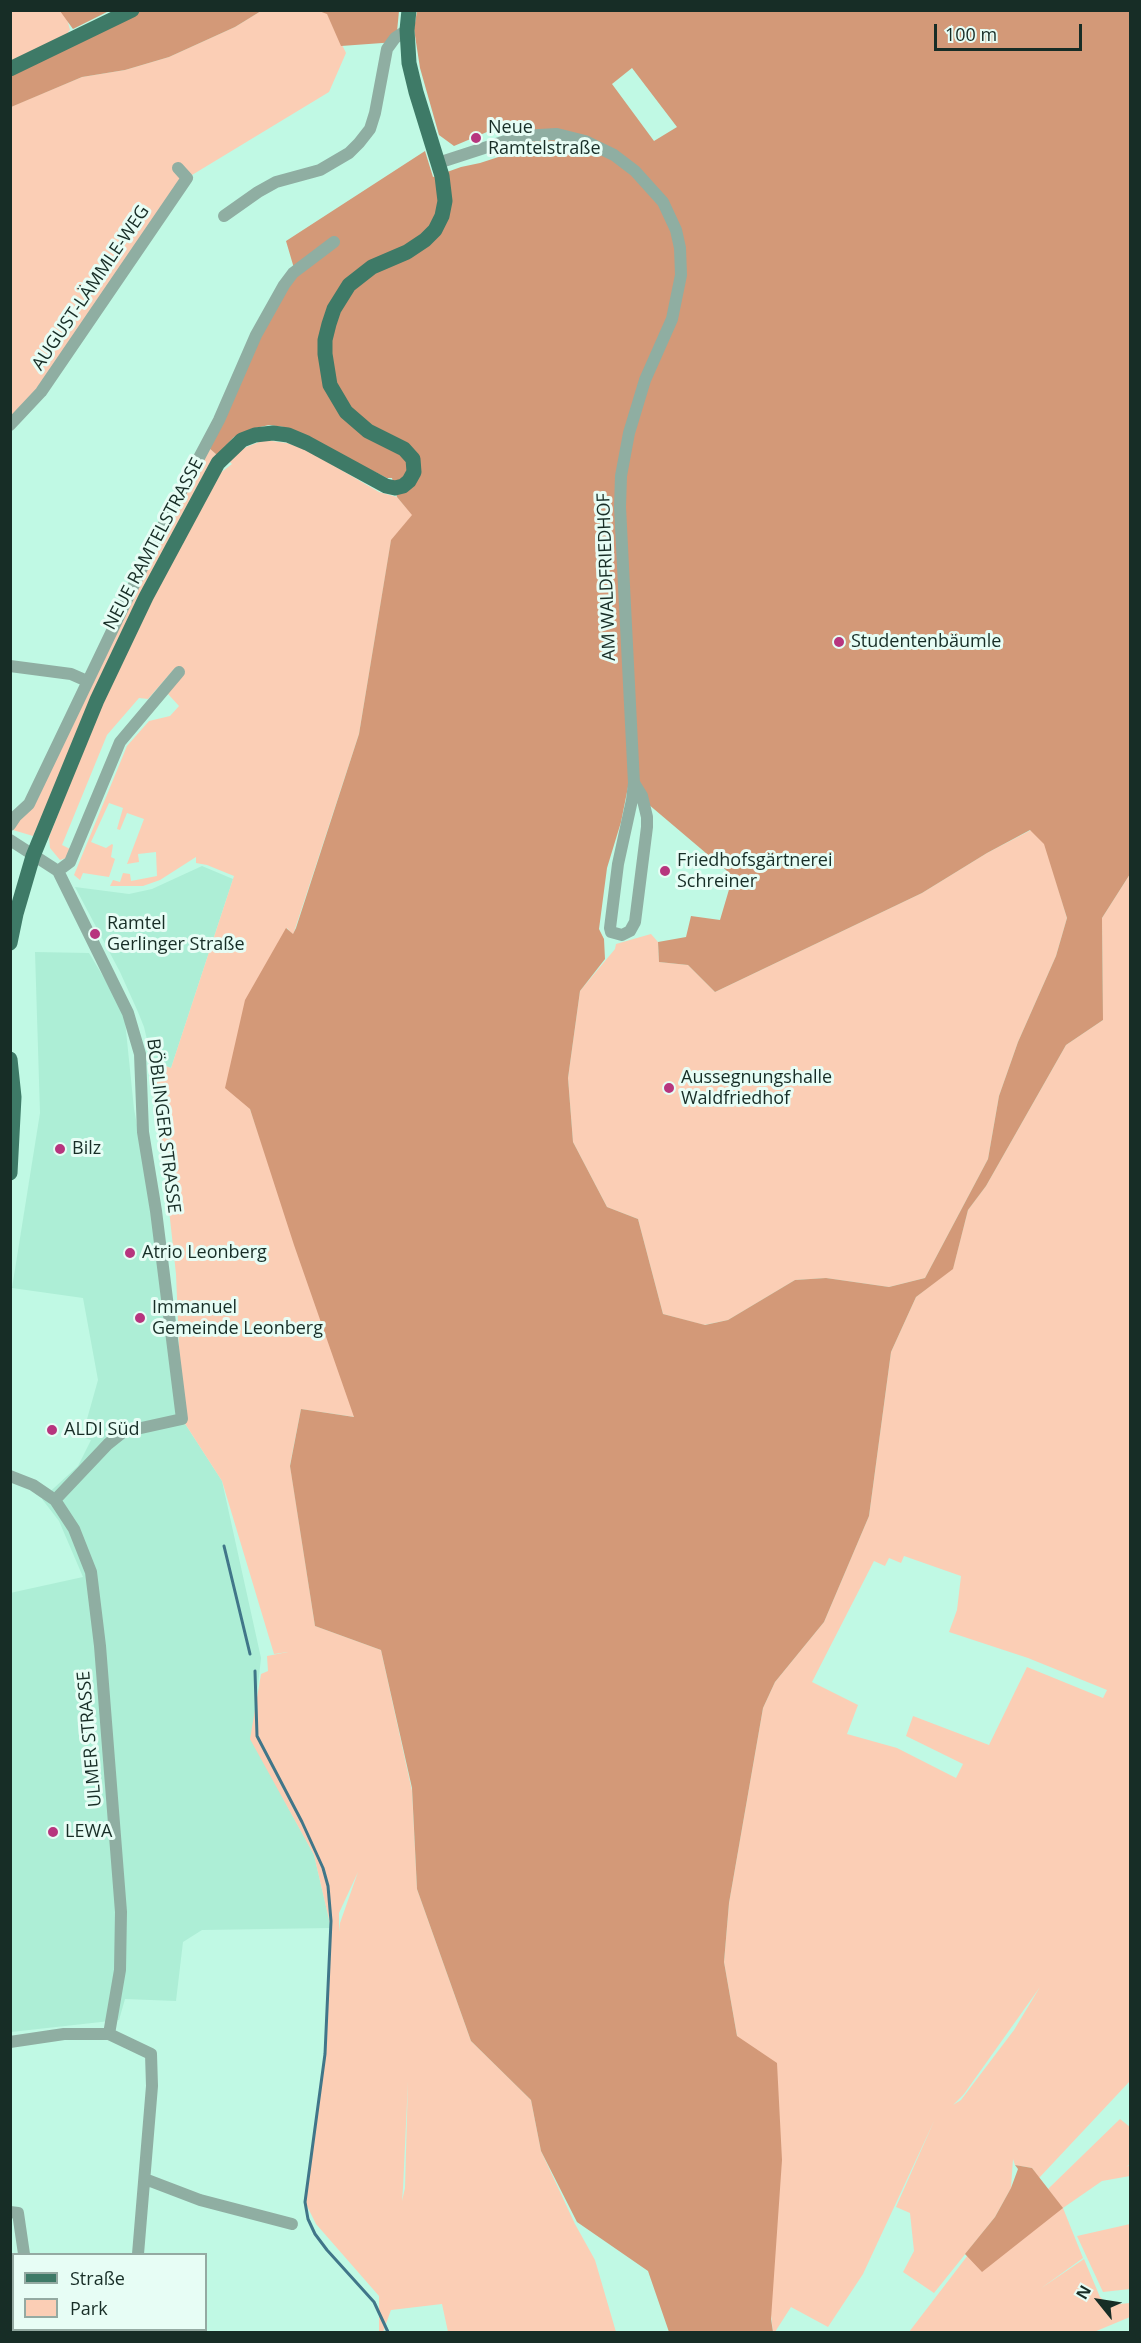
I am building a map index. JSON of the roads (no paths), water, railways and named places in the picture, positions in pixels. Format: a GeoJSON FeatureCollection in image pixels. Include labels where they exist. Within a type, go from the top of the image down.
{"type":"FeatureCollection","features":[{"type":"Feature","properties":{"kind":"main road"},"geometry":{"type":"LineString","coordinates":[[10,69],[132,10]]}},
{"type":"Feature","properties":{"kind":"main road","name":"NEUE RAMTELSTRASSE"},"geometry":{"type":"LineString","coordinates":[[10,943],[33,856],[71,761],[125,640],[209,478],[226,454],[242,440],[255,435],[280,433],[307,443],[386,486],[395,488],[403,486],[412,477],[414,463],[404,449],[368,431],[356,422],[337,398],[326,370],[325,340],[334,309],[349,285],[372,267],[419,244],[435,230],[445,201],[438,163],[416,92],[410,63],[407,30],[409,10]]}},
{"type":"Feature","properties":{"kind":"main road"},"geometry":{"type":"LineString","coordinates":[[10,1059],[14,1097],[10,1173]]}},
{"type":"Feature","properties":{"kind":"street"},"geometry":{"type":"LineString","coordinates":[[224,216],[276,182],[320,170],[349,153],[359,143],[370,129],[375,113],[380,75],[387,49],[394,38],[407,30]]}},
{"type":"Feature","properties":{"kind":"street","name":"AM WALDFRIEDHOF"},"geometry":{"type":"LineString","coordinates":[[438,163],[521,136],[557,134],[585,141],[614,155],[635,171],[663,202],[676,230],[680,248],[681,275],[672,319],[645,380],[629,433],[621,476],[620,507],[634,783],[610,917],[611,932],[622,936],[630,931],[635,922],[647,827],[642,796],[634,783]]}},
{"type":"Feature","properties":{"kind":"street","name":"AUGUST-LÄMMLE-WEG"},"geometry":{"type":"LineString","coordinates":[[10,425],[41,392],[188,178],[178,168]]}},
{"type":"Feature","properties":{"kind":"street"},"geometry":{"type":"LineString","coordinates":[[10,825],[29,804],[156,539],[219,420],[256,335],[293,273],[334,242]]}},
{"type":"Feature","properties":{"kind":"street"},"geometry":{"type":"LineString","coordinates":[[10,666],[71,674],[87,681]]}},
{"type":"Feature","properties":{"kind":"street"},"geometry":{"type":"LineString","coordinates":[[10,840],[58,871],[70,862],[120,742],[179,672]]}},
{"type":"Feature","properties":{"kind":"street","name":"BÖBLINGER STRASSE"},"geometry":{"type":"LineString","coordinates":[[55,1500],[108,1444],[123,1432],[182,1419],[157,1220],[142,1132],[140,1054],[128,1013],[58,871]]}},
{"type":"Feature","properties":{"kind":"street","name":"ULMER STRASSE"},"geometry":{"type":"LineString","coordinates":[[10,1476],[33,1485],[55,1500],[74,1529],[91,1572],[100,1646],[121,1912],[120,1970],[110,2034]]}},
{"type":"Feature","properties":{"kind":"street"},"geometry":{"type":"LineString","coordinates":[[10,2042],[64,2034],[110,2034],[151,2054],[152,2086],[138,2253]]}},
{"type":"Feature","properties":{"kind":"street"},"geometry":{"type":"LineString","coordinates":[[145,2179],[200,2200],[292,2224]]}},
{"type":"Feature","properties":{"kind":"street"},"geometry":{"type":"LineString","coordinates":[[10,2212],[18,2213],[24,2253]]}},
{"type":"Feature","properties":{"kind":"waterway"},"geometry":{"type":"LineString","coordinates":[[224,1546],[250,1654]]}},
{"type":"Feature","properties":{"kind":"waterway"},"geometry":{"type":"LineString","coordinates":[[255,1671],[257,1736],[302,1822],[323,1868],[328,1886],[331,1921],[325,2054],[305,2202],[308,2219],[315,2234],[327,2250],[374,2302],[388,2332]]}},
{"type":"Feature","properties":{"kind":"place","name":"Neue Ramtelstraße"},"geometry":{"type":"Point","coordinates":[476,138]}},
{"type":"Feature","properties":{"kind":"place","name":"Studentenbäumle"},"geometry":{"type":"Point","coordinates":[839,642]}},
{"type":"Feature","properties":{"kind":"place","name":"Friedhofsgärtnerei Schreiner"},"geometry":{"type":"Point","coordinates":[665,871]}},
{"type":"Feature","properties":{"kind":"place","name":"Ramtel Gerlinger Straße"},"geometry":{"type":"Point","coordinates":[95,934]}},
{"type":"Feature","properties":{"kind":"place","name":"Aussegnungshalle Waldfriedhof"},"geometry":{"type":"Point","coordinates":[669,1088]}},
{"type":"Feature","properties":{"kind":"place","name":"Bilz"},"geometry":{"type":"Point","coordinates":[60,1149]}},
{"type":"Feature","properties":{"kind":"place","name":"Atrio Leonberg"},"geometry":{"type":"Point","coordinates":[130,1253]}},
{"type":"Feature","properties":{"kind":"place","name":"Immanuel Gemeinde Leonberg"},"geometry":{"type":"Point","coordinates":[140,1318]}},
{"type":"Feature","properties":{"kind":"place","name":"ALDI Süd"},"geometry":{"type":"Point","coordinates":[52,1430]}},
{"type":"Feature","properties":{"kind":"place","name":"LEWA"},"geometry":{"type":"Point","coordinates":[53,1832]}}]}
